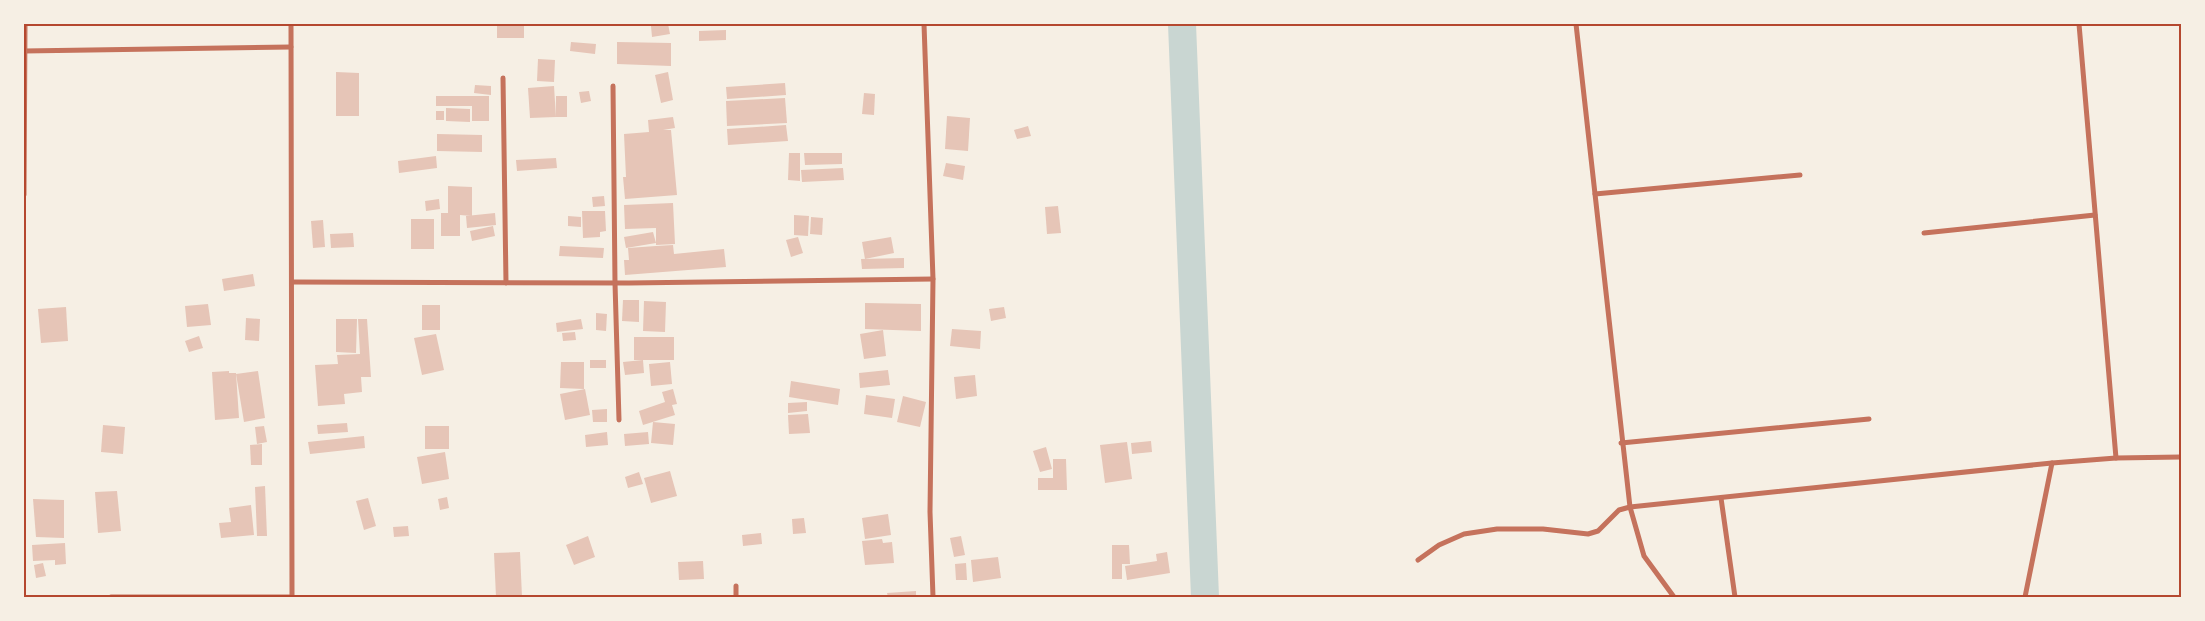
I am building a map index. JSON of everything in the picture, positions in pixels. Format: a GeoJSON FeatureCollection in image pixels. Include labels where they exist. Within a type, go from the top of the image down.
{"type":"FeatureCollection","features":[{"type":"Feature","properties":{"kind":"street"},"geometry":{"type":"LineString","coordinates":[[24,195],[26,24]]}},
{"type":"Feature","properties":{"kind":"street"},"geometry":{"type":"LineString","coordinates":[[111,597],[292,597],[291,24]]}},
{"type":"Feature","properties":{"kind":"street"},"geometry":{"type":"LineString","coordinates":[[924,24],[933,279],[930,512],[934,597]]}},
{"type":"Feature","properties":{"kind":"street"},"geometry":{"type":"LineString","coordinates":[[1576,24],[1621,443],[1630,507],[1644,556],[1674,597]]}},
{"type":"Feature","properties":{"kind":"street"},"geometry":{"type":"LineString","coordinates":[[2079,24],[2116,458]]}},
{"type":"Feature","properties":{"kind":"street"},"geometry":{"type":"LineString","coordinates":[[25,51],[291,47]]}},
{"type":"Feature","properties":{"kind":"street"},"geometry":{"type":"LineString","coordinates":[[503,78],[506,283]]}},
{"type":"Feature","properties":{"kind":"street"},"geometry":{"type":"LineString","coordinates":[[612,86],[619,420]]}},
{"type":"Feature","properties":{"kind":"street"},"geometry":{"type":"LineString","coordinates":[[1595,194],[1800,175]]}},
{"type":"Feature","properties":{"kind":"street"},"geometry":{"type":"LineString","coordinates":[[1924,233],[2095,215]]}},
{"type":"Feature","properties":{"kind":"street"},"geometry":{"type":"LineString","coordinates":[[292,282],[615,283],[933,279]]}},
{"type":"Feature","properties":{"kind":"street"},"geometry":{"type":"LineString","coordinates":[[1621,443],[1868,419]]}},
{"type":"Feature","properties":{"kind":"street"},"geometry":{"type":"LineString","coordinates":[[1418,560],[1439,544],[1464,534],[1497,529],[1543,529],[1588,534],[1598,531],[1619,510],[1630,507],[2052,463],[2116,458],[2181,457]]}},
{"type":"Feature","properties":{"kind":"street"},"geometry":{"type":"LineString","coordinates":[[2025,597],[2052,463]]}},
{"type":"Feature","properties":{"kind":"street"},"geometry":{"type":"LineString","coordinates":[[1721,498],[1735,597]]}},
{"type":"Feature","properties":{"kind":"street"},"geometry":{"type":"LineString","coordinates":[[736,586],[736,597]]}},
{"type":"Feature","properties":{"kind":"building"},"geometry":{"type":"Polygon","coordinates":[[[497,24],[524,24],[524,38],[497,38],[497,24]]]}},
{"type":"Feature","properties":{"kind":"building"},"geometry":{"type":"Polygon","coordinates":[[[668,24],[670,34],[652,37],[651,26],[668,24]]]}},
{"type":"Feature","properties":{"kind":"building"},"geometry":{"type":"Polygon","coordinates":[[[726,30],[726,40],[699,41],[699,31],[726,30]]]}},
{"type":"Feature","properties":{"kind":"building"},"geometry":{"type":"Polygon","coordinates":[[[571,42],[596,44],[595,54],[570,51],[571,42]]]}},
{"type":"Feature","properties":{"kind":"building"},"geometry":{"type":"Polygon","coordinates":[[[617,42],[671,43],[671,66],[617,64],[617,42]]]}},
{"type":"Feature","properties":{"kind":"building"},"geometry":{"type":"Polygon","coordinates":[[[538,59],[555,60],[554,82],[537,81],[538,59]]]}},
{"type":"Feature","properties":{"kind":"building"},"geometry":{"type":"Polygon","coordinates":[[[336,72],[359,73],[359,116],[336,116],[336,72]]]}},
{"type":"Feature","properties":{"kind":"building"},"geometry":{"type":"Polygon","coordinates":[[[668,72],[673,100],[661,103],[655,75],[668,72]]]}},
{"type":"Feature","properties":{"kind":"building"},"geometry":{"type":"Polygon","coordinates":[[[785,83],[786,95],[727,99],[726,87],[785,83]]]}},
{"type":"Feature","properties":{"kind":"building"},"geometry":{"type":"Polygon","coordinates":[[[475,85],[491,86],[491,95],[474,93],[475,85]]]}},
{"type":"Feature","properties":{"kind":"building"},"geometry":{"type":"Polygon","coordinates":[[[554,86],[556,117],[530,118],[528,88],[554,86]]]}},
{"type":"Feature","properties":{"kind":"building"},"geometry":{"type":"Polygon","coordinates":[[[589,91],[591,101],[581,103],[579,92],[589,91]]]}},
{"type":"Feature","properties":{"kind":"building"},"geometry":{"type":"Polygon","coordinates":[[[864,93],[875,94],[874,115],[862,114],[864,93]]]}},
{"type":"Feature","properties":{"kind":"building"},"geometry":{"type":"Polygon","coordinates":[[[436,96],[489,96],[489,121],[472,121],[472,106],[436,106],[436,96]]]}},
{"type":"Feature","properties":{"kind":"building"},"geometry":{"type":"Polygon","coordinates":[[[556,96],[567,96],[567,117],[556,117],[556,96]]]}},
{"type":"Feature","properties":{"kind":"building"},"geometry":{"type":"Polygon","coordinates":[[[785,98],[787,123],[727,126],[726,101],[785,98]]]}},
{"type":"Feature","properties":{"kind":"building"},"geometry":{"type":"Polygon","coordinates":[[[446,108],[470,109],[470,122],[446,121],[446,108]]]}},
{"type":"Feature","properties":{"kind":"building"},"geometry":{"type":"Polygon","coordinates":[[[436,111],[444,111],[444,120],[436,120],[436,111]]]}},
{"type":"Feature","properties":{"kind":"building"},"geometry":{"type":"Polygon","coordinates":[[[947,116],[970,118],[968,151],[945,149],[947,116]]]}},
{"type":"Feature","properties":{"kind":"building"},"geometry":{"type":"Polygon","coordinates":[[[673,117],[675,128],[663,130],[671,130],[677,195],[625,199],[623,177],[626,177],[624,134],[649,132],[648,120],[673,117]]]}},
{"type":"Feature","properties":{"kind":"building"},"geometry":{"type":"Polygon","coordinates":[[[786,125],[788,141],[728,145],[727,129],[786,125]]]}},
{"type":"Feature","properties":{"kind":"building"},"geometry":{"type":"Polygon","coordinates":[[[1028,126],[1031,136],[1017,139],[1014,130],[1028,126]]]}},
{"type":"Feature","properties":{"kind":"building"},"geometry":{"type":"Polygon","coordinates":[[[437,134],[482,135],[482,152],[437,151],[437,134]]]}},
{"type":"Feature","properties":{"kind":"building"},"geometry":{"type":"Polygon","coordinates":[[[789,153],[800,153],[800,181],[788,180],[789,153]]]}},
{"type":"Feature","properties":{"kind":"building"},"geometry":{"type":"Polygon","coordinates":[[[804,153],[842,153],[842,164],[805,165],[804,153]]]}},
{"type":"Feature","properties":{"kind":"building"},"geometry":{"type":"Polygon","coordinates":[[[436,156],[437,168],[399,173],[398,161],[436,156]]]}},
{"type":"Feature","properties":{"kind":"building"},"geometry":{"type":"Polygon","coordinates":[[[556,158],[557,168],[517,171],[516,160],[556,158]]]}},
{"type":"Feature","properties":{"kind":"building"},"geometry":{"type":"Polygon","coordinates":[[[946,163],[965,166],[963,180],[943,176],[946,163]]]}},
{"type":"Feature","properties":{"kind":"building"},"geometry":{"type":"Polygon","coordinates":[[[843,168],[844,180],[802,182],[801,170],[843,168]]]}},
{"type":"Feature","properties":{"kind":"building"},"geometry":{"type":"Polygon","coordinates":[[[448,186],[472,187],[472,216],[460,215],[460,236],[441,236],[441,213],[448,213],[448,186]]]}},
{"type":"Feature","properties":{"kind":"building"},"geometry":{"type":"Polygon","coordinates":[[[604,196],[605,206],[593,207],[592,197],[604,196]]]}},
{"type":"Feature","properties":{"kind":"building"},"geometry":{"type":"Polygon","coordinates":[[[439,199],[440,209],[426,211],[425,201],[439,199]]]}},
{"type":"Feature","properties":{"kind":"building"},"geometry":{"type":"Polygon","coordinates":[[[673,203],[675,244],[656,245],[656,228],[625,229],[624,205],[673,203]]]}},
{"type":"Feature","properties":{"kind":"building"},"geometry":{"type":"Polygon","coordinates":[[[1058,206],[1061,233],[1047,234],[1045,207],[1058,206]]]}},
{"type":"Feature","properties":{"kind":"building"},"geometry":{"type":"Polygon","coordinates":[[[582,211],[605,211],[606,231],[600,232],[600,237],[583,238],[582,211]]]}},
{"type":"Feature","properties":{"kind":"building"},"geometry":{"type":"Polygon","coordinates":[[[495,213],[496,225],[467,228],[466,216],[495,213]]]}},
{"type":"Feature","properties":{"kind":"building"},"geometry":{"type":"Polygon","coordinates":[[[794,215],[809,216],[808,236],[794,235],[794,215]]]}},
{"type":"Feature","properties":{"kind":"building"},"geometry":{"type":"Polygon","coordinates":[[[568,216],[581,217],[581,227],[568,226],[568,216]]]}},
{"type":"Feature","properties":{"kind":"building"},"geometry":{"type":"Polygon","coordinates":[[[811,217],[823,218],[822,235],[810,234],[811,217]]]}},
{"type":"Feature","properties":{"kind":"building"},"geometry":{"type":"Polygon","coordinates":[[[411,219],[434,219],[434,249],[411,249],[411,219]]]}},
{"type":"Feature","properties":{"kind":"building"},"geometry":{"type":"Polygon","coordinates":[[[323,220],[325,247],[313,248],[311,221],[323,220]]]}},
{"type":"Feature","properties":{"kind":"building"},"geometry":{"type":"Polygon","coordinates":[[[493,226],[495,236],[472,241],[470,231],[493,226]]]}},
{"type":"Feature","properties":{"kind":"building"},"geometry":{"type":"Polygon","coordinates":[[[653,232],[656,243],[626,248],[624,237],[653,232]]]}},
{"type":"Feature","properties":{"kind":"building"},"geometry":{"type":"Polygon","coordinates":[[[353,233],[354,247],[331,248],[330,234],[353,233]]]}},
{"type":"Feature","properties":{"kind":"building"},"geometry":{"type":"Polygon","coordinates":[[[798,237],[803,253],[791,257],[786,240],[798,237]]]}},
{"type":"Feature","properties":{"kind":"building"},"geometry":{"type":"Polygon","coordinates":[[[891,237],[894,253],[865,259],[862,242],[891,237]]]}},
{"type":"Feature","properties":{"kind":"building"},"geometry":{"type":"Polygon","coordinates":[[[673,245],[674,254],[724,249],[726,267],[625,275],[624,260],[629,260],[628,248],[673,245]]]}},
{"type":"Feature","properties":{"kind":"building"},"geometry":{"type":"Polygon","coordinates":[[[560,246],[604,248],[603,258],[559,256],[560,246]]]}},
{"type":"Feature","properties":{"kind":"building"},"geometry":{"type":"Polygon","coordinates":[[[904,258],[904,268],[862,269],[861,259],[904,258]]]}},
{"type":"Feature","properties":{"kind":"building"},"geometry":{"type":"Polygon","coordinates":[[[253,274],[255,286],[224,291],[222,279],[253,274]]]}},
{"type":"Feature","properties":{"kind":"building"},"geometry":{"type":"Polygon","coordinates":[[[623,300],[639,300],[639,322],[622,321],[623,300]]]}},
{"type":"Feature","properties":{"kind":"building"},"geometry":{"type":"Polygon","coordinates":[[[644,301],[666,302],[665,332],[643,331],[644,301]]]}},
{"type":"Feature","properties":{"kind":"building"},"geometry":{"type":"Polygon","coordinates":[[[865,303],[921,304],[921,331],[865,329],[865,303]]]}},
{"type":"Feature","properties":{"kind":"building"},"geometry":{"type":"Polygon","coordinates":[[[208,304],[211,325],[187,327],[185,306],[208,304]]]}},
{"type":"Feature","properties":{"kind":"building"},"geometry":{"type":"Polygon","coordinates":[[[422,305],[440,305],[440,330],[422,330],[422,305]]]}},
{"type":"Feature","properties":{"kind":"building"},"geometry":{"type":"Polygon","coordinates":[[[66,307],[68,341],[41,343],[38,309],[66,307]]]}},
{"type":"Feature","properties":{"kind":"building"},"geometry":{"type":"Polygon","coordinates":[[[1004,307],[1006,318],[991,321],[989,309],[1004,307]]]}},
{"type":"Feature","properties":{"kind":"building"},"geometry":{"type":"Polygon","coordinates":[[[596,313],[607,314],[606,331],[596,330],[596,313]]]}},
{"type":"Feature","properties":{"kind":"building"},"geometry":{"type":"Polygon","coordinates":[[[246,318],[260,319],[259,341],[245,340],[246,318]]]}},
{"type":"Feature","properties":{"kind":"building"},"geometry":{"type":"Polygon","coordinates":[[[336,319],[357,319],[356,353],[336,352],[336,319]]]}},
{"type":"Feature","properties":{"kind":"building"},"geometry":{"type":"Polygon","coordinates":[[[358,319],[367,319],[371,377],[361,377],[362,392],[344,394],[345,404],[318,406],[315,365],[338,364],[337,355],[360,354],[358,319]]]}},
{"type":"Feature","properties":{"kind":"building"},"geometry":{"type":"Polygon","coordinates":[[[581,319],[583,329],[557,332],[556,323],[581,319]]]}},
{"type":"Feature","properties":{"kind":"building"},"geometry":{"type":"Polygon","coordinates":[[[952,329],[981,331],[980,349],[950,346],[952,329]]]}},
{"type":"Feature","properties":{"kind":"building"},"geometry":{"type":"Polygon","coordinates":[[[883,330],[886,356],[864,359],[860,334],[883,330]]]}},
{"type":"Feature","properties":{"kind":"building"},"geometry":{"type":"Polygon","coordinates":[[[575,332],[576,340],[563,341],[562,333],[575,332]]]}},
{"type":"Feature","properties":{"kind":"building"},"geometry":{"type":"Polygon","coordinates":[[[436,334],[444,370],[422,375],[414,338],[436,334]]]}},
{"type":"Feature","properties":{"kind":"building"},"geometry":{"type":"Polygon","coordinates":[[[199,336],[203,348],[189,352],[185,341],[199,336]]]}},
{"type":"Feature","properties":{"kind":"building"},"geometry":{"type":"Polygon","coordinates":[[[634,337],[674,337],[674,360],[634,360],[634,337]]]}},
{"type":"Feature","properties":{"kind":"building"},"geometry":{"type":"Polygon","coordinates":[[[590,360],[606,360],[606,368],[590,368],[590,360]]]}},
{"type":"Feature","properties":{"kind":"building"},"geometry":{"type":"Polygon","coordinates":[[[643,360],[644,373],[625,375],[623,362],[643,360]]]}},
{"type":"Feature","properties":{"kind":"building"},"geometry":{"type":"Polygon","coordinates":[[[561,362],[584,362],[584,389],[560,388],[561,362]]]}},
{"type":"Feature","properties":{"kind":"building"},"geometry":{"type":"Polygon","coordinates":[[[670,362],[672,384],[651,386],[649,364],[670,362]]]}},
{"type":"Feature","properties":{"kind":"building"},"geometry":{"type":"Polygon","coordinates":[[[888,370],[890,385],[860,388],[859,373],[888,370]]]}},
{"type":"Feature","properties":{"kind":"building"},"geometry":{"type":"Polygon","coordinates":[[[229,371],[229,373],[236,373],[239,418],[215,420],[212,372],[229,371]]]}},
{"type":"Feature","properties":{"kind":"building"},"geometry":{"type":"Polygon","coordinates":[[[258,371],[265,418],[244,422],[236,374],[258,371]]]}},
{"type":"Feature","properties":{"kind":"building"},"geometry":{"type":"Polygon","coordinates":[[[975,375],[977,396],[956,399],[954,377],[975,375]]]}},
{"type":"Feature","properties":{"kind":"building"},"geometry":{"type":"Polygon","coordinates":[[[791,381],[840,389],[838,405],[789,397],[791,381]]]}},
{"type":"Feature","properties":{"kind":"building"},"geometry":{"type":"Polygon","coordinates":[[[585,389],[590,415],[565,420],[560,394],[585,389]]]}},
{"type":"Feature","properties":{"kind":"building"},"geometry":{"type":"Polygon","coordinates":[[[673,389],[677,404],[672,405],[675,415],[643,425],[639,411],[665,402],[662,392],[673,389]]]}},
{"type":"Feature","properties":{"kind":"building"},"geometry":{"type":"Polygon","coordinates":[[[866,395],[895,399],[892,418],[864,414],[866,395]]]}},
{"type":"Feature","properties":{"kind":"building"},"geometry":{"type":"Polygon","coordinates":[[[903,396],[926,402],[920,427],[897,422],[903,396]]]}},
{"type":"Feature","properties":{"kind":"building"},"geometry":{"type":"Polygon","coordinates":[[[807,402],[807,411],[788,413],[788,403],[807,402]]]}},
{"type":"Feature","properties":{"kind":"building"},"geometry":{"type":"Polygon","coordinates":[[[607,409],[607,422],[593,422],[592,410],[607,409]]]}},
{"type":"Feature","properties":{"kind":"building"},"geometry":{"type":"Polygon","coordinates":[[[808,414],[810,433],[789,434],[788,415],[808,414]]]}},
{"type":"Feature","properties":{"kind":"building"},"geometry":{"type":"Polygon","coordinates":[[[653,422],[675,424],[673,445],[651,443],[653,422]]]}},
{"type":"Feature","properties":{"kind":"building"},"geometry":{"type":"Polygon","coordinates":[[[347,423],[348,432],[318,434],[317,425],[347,423]]]}},
{"type":"Feature","properties":{"kind":"building"},"geometry":{"type":"Polygon","coordinates":[[[103,425],[125,427],[123,454],[101,452],[103,425]]]}},
{"type":"Feature","properties":{"kind":"building"},"geometry":{"type":"Polygon","coordinates":[[[264,426],[267,442],[257,444],[255,427],[264,426]]]}},
{"type":"Feature","properties":{"kind":"building"},"geometry":{"type":"Polygon","coordinates":[[[425,426],[449,426],[449,449],[425,449],[425,426]]]}},
{"type":"Feature","properties":{"kind":"building"},"geometry":{"type":"Polygon","coordinates":[[[607,432],[608,445],[586,447],[585,435],[607,432]]]}},
{"type":"Feature","properties":{"kind":"building"},"geometry":{"type":"Polygon","coordinates":[[[648,432],[649,444],[625,446],[624,434],[648,432]]]}},
{"type":"Feature","properties":{"kind":"building"},"geometry":{"type":"Polygon","coordinates":[[[364,436],[365,448],[310,454],[308,442],[364,436]]]}},
{"type":"Feature","properties":{"kind":"building"},"geometry":{"type":"Polygon","coordinates":[[[1151,441],[1152,452],[1132,454],[1131,443],[1151,441]]]}},
{"type":"Feature","properties":{"kind":"building"},"geometry":{"type":"Polygon","coordinates":[[[1127,442],[1132,479],[1105,483],[1100,445],[1127,442]]]}},
{"type":"Feature","properties":{"kind":"building"},"geometry":{"type":"Polygon","coordinates":[[[262,444],[262,465],[251,465],[250,445],[262,444]]]}},
{"type":"Feature","properties":{"kind":"building"},"geometry":{"type":"Polygon","coordinates":[[[1046,447],[1052,469],[1040,472],[1033,451],[1046,447]]]}},
{"type":"Feature","properties":{"kind":"building"},"geometry":{"type":"Polygon","coordinates":[[[445,452],[449,479],[422,484],[417,457],[445,452]]]}},
{"type":"Feature","properties":{"kind":"building"},"geometry":{"type":"Polygon","coordinates":[[[1053,459],[1066,459],[1067,490],[1038,490],[1038,478],[1053,478],[1053,459]]]}},
{"type":"Feature","properties":{"kind":"building"},"geometry":{"type":"Polygon","coordinates":[[[670,471],[677,496],[651,503],[644,478],[670,471]]]}},
{"type":"Feature","properties":{"kind":"building"},"geometry":{"type":"Polygon","coordinates":[[[639,472],[643,484],[628,488],[625,477],[639,472]]]}},
{"type":"Feature","properties":{"kind":"building"},"geometry":{"type":"Polygon","coordinates":[[[265,486],[267,536],[257,536],[255,487],[265,486]]]}},
{"type":"Feature","properties":{"kind":"building"},"geometry":{"type":"Polygon","coordinates":[[[117,491],[121,531],[98,533],[95,492],[117,491]]]}},
{"type":"Feature","properties":{"kind":"building"},"geometry":{"type":"Polygon","coordinates":[[[447,497],[449,508],[440,510],[438,499],[447,497]]]}},
{"type":"Feature","properties":{"kind":"building"},"geometry":{"type":"Polygon","coordinates":[[[368,498],[376,526],[364,530],[356,501],[368,498]]]}},
{"type":"Feature","properties":{"kind":"building"},"geometry":{"type":"Polygon","coordinates":[[[33,499],[64,500],[64,538],[36,537],[33,499]]]}},
{"type":"Feature","properties":{"kind":"building"},"geometry":{"type":"Polygon","coordinates":[[[251,505],[254,535],[221,538],[219,523],[231,522],[229,508],[251,505]]]}},
{"type":"Feature","properties":{"kind":"building"},"geometry":{"type":"Polygon","coordinates":[[[888,514],[891,535],[865,539],[862,518],[888,514]]]}},
{"type":"Feature","properties":{"kind":"building"},"geometry":{"type":"Polygon","coordinates":[[[804,518],[806,533],[793,534],[792,519],[804,518]]]}},
{"type":"Feature","properties":{"kind":"building"},"geometry":{"type":"Polygon","coordinates":[[[408,526],[409,536],[394,537],[393,527],[408,526]]]}},
{"type":"Feature","properties":{"kind":"building"},"geometry":{"type":"Polygon","coordinates":[[[761,533],[762,544],[743,546],[742,535],[761,533]]]}},
{"type":"Feature","properties":{"kind":"building"},"geometry":{"type":"Polygon","coordinates":[[[588,536],[595,557],[574,565],[566,545],[588,536]]]}},
{"type":"Feature","properties":{"kind":"building"},"geometry":{"type":"Polygon","coordinates":[[[961,536],[965,555],[954,557],[950,538],[961,536]]]}},
{"type":"Feature","properties":{"kind":"building"},"geometry":{"type":"Polygon","coordinates":[[[882,539],[883,543],[892,542],[894,563],[865,565],[862,541],[882,539]]]}},
{"type":"Feature","properties":{"kind":"building"},"geometry":{"type":"Polygon","coordinates":[[[65,543],[66,564],[55,565],[55,560],[33,561],[32,545],[65,543]]]}},
{"type":"Feature","properties":{"kind":"building"},"geometry":{"type":"Polygon","coordinates":[[[1112,545],[1129,545],[1130,564],[1122,564],[1122,579],[1112,579],[1112,545]]]}},
{"type":"Feature","properties":{"kind":"building"},"geometry":{"type":"Polygon","coordinates":[[[520,552],[522,597],[496,597],[494,553],[520,552]]]}},
{"type":"Feature","properties":{"kind":"building"},"geometry":{"type":"Polygon","coordinates":[[[1167,552],[1170,573],[1127,580],[1125,566],[1157,561],[1156,554],[1167,552]]]}},
{"type":"Feature","properties":{"kind":"building"},"geometry":{"type":"Polygon","coordinates":[[[998,557],[1001,578],[973,582],[971,560],[998,557]]]}},
{"type":"Feature","properties":{"kind":"building"},"geometry":{"type":"Polygon","coordinates":[[[703,561],[704,579],[679,580],[678,562],[703,561]]]}},
{"type":"Feature","properties":{"kind":"building"},"geometry":{"type":"Polygon","coordinates":[[[43,563],[46,576],[36,578],[34,565],[43,563]]]}},
{"type":"Feature","properties":{"kind":"building"},"geometry":{"type":"Polygon","coordinates":[[[966,563],[967,580],[956,580],[955,564],[966,563]]]}},
{"type":"Feature","properties":{"kind":"building"},"geometry":{"type":"Polygon","coordinates":[[[916,591],[916,597],[888,597],[887,593],[916,591]]]}},
{"type":"Feature","properties":{"kind":"waterway"},"geometry":{"type":"LineString","coordinates":[[1182,24],[1205,597]]}}]}
